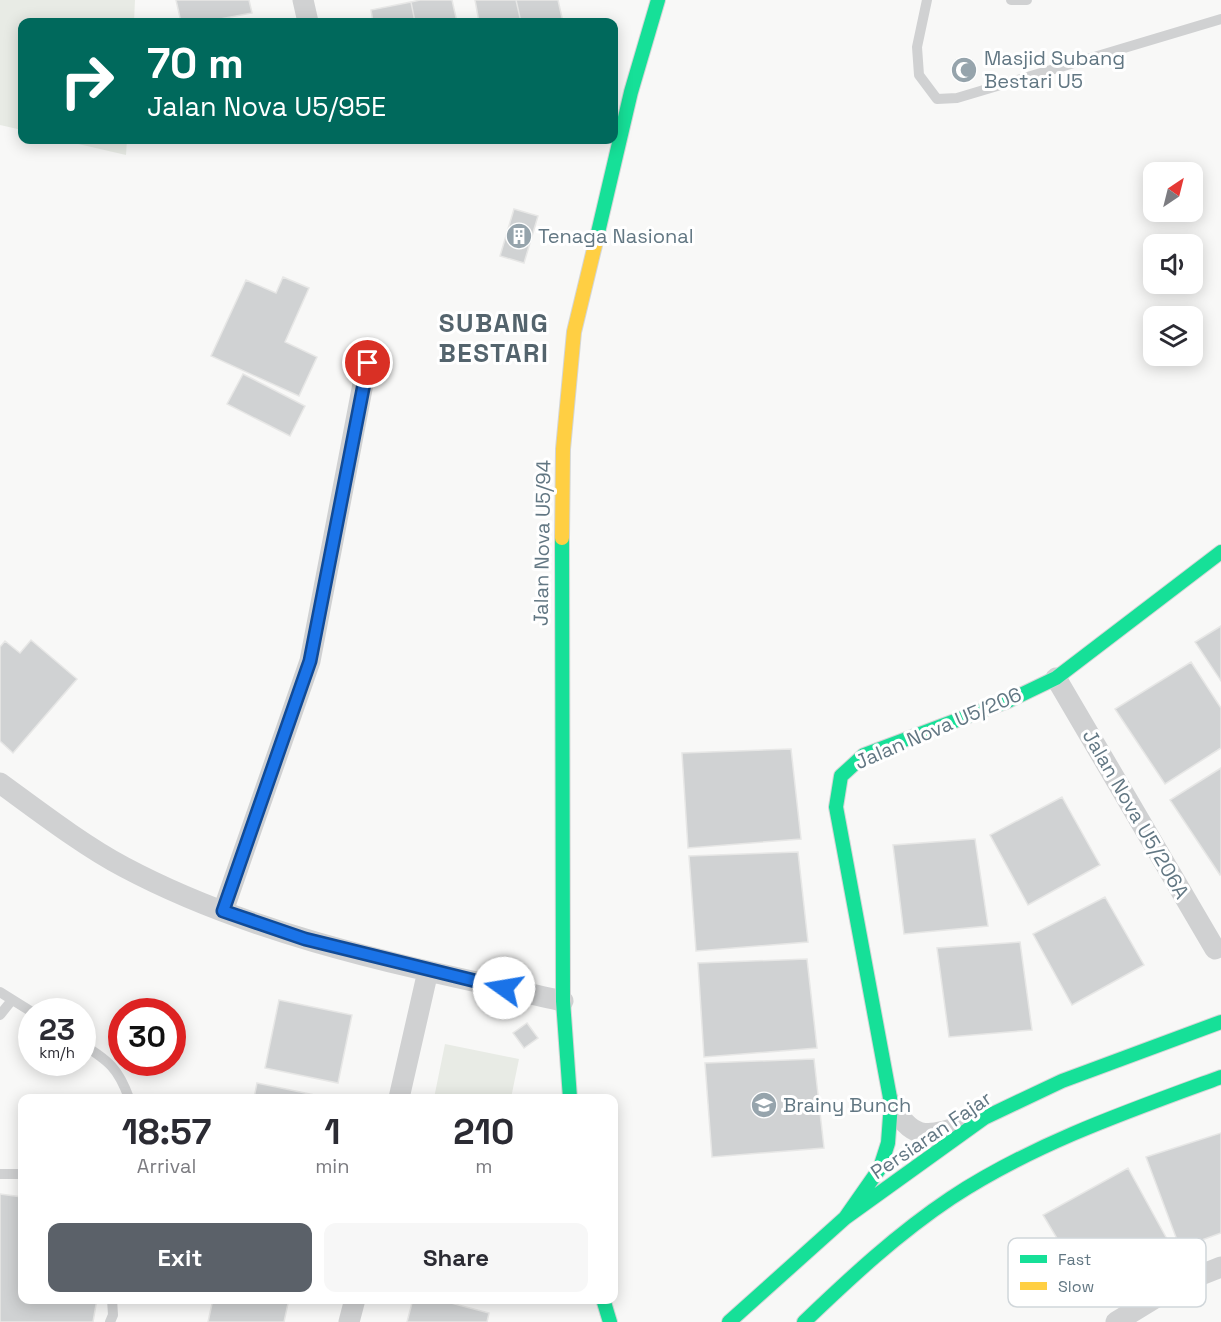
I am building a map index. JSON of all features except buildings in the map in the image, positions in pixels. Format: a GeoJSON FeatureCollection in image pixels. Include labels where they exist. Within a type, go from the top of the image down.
{"type":"FeatureCollection","features":[{"type":"Feature","properties":{"kind":"street"},"geometry":{"type":"LineString","coordinates":[[303,0],[307,18]]}},
{"type":"Feature","properties":{"kind":"street","name":"Jalan Nova U5/94"},"geometry":{"type":"LineString","coordinates":[[618,113],[622,93],[658,0]]}},
{"type":"Feature","properties":{"kind":"street","name":"Jalan Nova U5/94"},"geometry":{"type":"LineString","coordinates":[[570,1094],[563,1001],[560,648],[563,449],[574,332],[612,144]]}},
{"type":"Feature","properties":{"kind":"street"},"geometry":{"type":"LineString","coordinates":[[223,911],[310,661],[368,363]]}},
{"type":"Feature","properties":{"kind":"street","name":"Jalan Nova U5/206"},"geometry":{"type":"LineString","coordinates":[[844,1218],[880,1168],[888,1143],[891,1103],[836,807],[838,788],[844,768],[864,755],[1008,701],[1056,678],[1221,552]]}},
{"type":"Feature","properties":{"kind":"street","name":"Jalan Nova U5/206A"},"geometry":{"type":"LineString","coordinates":[[1056,678],[1215,950]]}},
{"type":"Feature","properties":{"kind":"street"},"geometry":{"type":"LineString","coordinates":[[0,783],[122,866],[223,911],[305,939],[428,971],[563,1001]]}},
{"type":"Feature","properties":{"kind":"street"},"geometry":{"type":"LineString","coordinates":[[400,1094],[428,971]]}},
{"type":"Feature","properties":{"kind":"street","name":"Persiaran Fajar"},"geometry":{"type":"LineString","coordinates":[[729,1322],[844,1218],[984,1118],[1062,1081],[1221,1022]]}},
{"type":"Feature","properties":{"kind":"street"},"geometry":{"type":"LineString","coordinates":[[804,1322],[875,1254],[952,1198],[1046,1145],[1221,1077]]}},
{"type":"Feature","properties":{"kind":"street","name":"Jalan Nova U5/206"},"geometry":{"type":"LineString","coordinates":[[891,1103],[903,1123],[917,1133],[939,1134],[984,1118]]}},
{"type":"Feature","properties":{"kind":"street"},"geometry":{"type":"LineString","coordinates":[[1206,1273],[1221,1267]]}},
{"type":"Feature","properties":{"kind":"street"},"geometry":{"type":"LineString","coordinates":[[350,1322],[354,1304]]}},
{"type":"Feature","properties":{"kind":"street"},"geometry":{"type":"LineString","coordinates":[[605,1304],[610,1322]]}},
{"type":"Feature","properties":{"kind":"street"},"geometry":{"type":"LineString","coordinates":[[1116,1322],[1140,1307]]}},
{"type":"Feature","properties":{"kind":"lane"},"geometry":{"type":"LineString","coordinates":[[927,0],[917,47],[919,75],[937,99],[957,98],[1221,19]]}},
{"type":"Feature","properties":{"kind":"lane"},"geometry":{"type":"LineString","coordinates":[[1011,0],[1018,2],[1027,0]]}},
{"type":"Feature","properties":{"kind":"lane"},"geometry":{"type":"LineString","coordinates":[[0,992],[18,1004]]}},
{"type":"Feature","properties":{"kind":"lane"},"geometry":{"type":"LineString","coordinates":[[0,1015],[12,1000]]}},
{"type":"Feature","properties":{"kind":"lane"},"geometry":{"type":"LineString","coordinates":[[96,1053],[108,1060],[120,1075],[127,1094]]}},
{"type":"Feature","properties":{"kind":"lane"},"geometry":{"type":"LineString","coordinates":[[0,1174],[18,1174]]}},
{"type":"Feature","properties":{"kind":"lane"},"geometry":{"type":"LineString","coordinates":[[110,1322],[113,1315],[112,1304]]}},
{"type":"Feature","properties":{"kind":"shaded area"},"geometry":{"type":"Polygon","coordinates":[[[0,0],[135,0],[134,18],[18,18],[18,129],[0,125],[0,0]]]}},
{"type":"Feature","properties":{"kind":"shaded area"},"geometry":{"type":"Polygon","coordinates":[[[78,144],[127,144],[126,155],[78,144]]]}},
{"type":"Feature","properties":{"kind":"shaded area"},"geometry":{"type":"Polygon","coordinates":[[[445,1044],[519,1059],[512,1094],[435,1094],[445,1044]]]}},
{"type":"Feature","properties":{"kind":"traffic: fast"},"geometry":{"type":"LineString","coordinates":[[596,241],[631,92],[658,0]]}},
{"type":"Feature","properties":{"kind":"traffic: fast"},"geometry":{"type":"LineString","coordinates":[[562,538],[563,1001],[570,1094]]}},
{"type":"Feature","properties":{"kind":"traffic: fast"},"geometry":{"type":"LineString","coordinates":[[845,1218],[880,1168],[888,1143],[891,1103],[836,807],[841,776],[864,755],[1008,701],[1056,678],[1221,552]]}},
{"type":"Feature","properties":{"kind":"traffic: fast"},"geometry":{"type":"LineString","coordinates":[[729,1322],[845,1218],[984,1118],[1062,1081],[1221,1022]]}},
{"type":"Feature","properties":{"kind":"traffic: fast"},"geometry":{"type":"LineString","coordinates":[[804,1322],[893,1241],[951,1198],[982,1179],[1082,1130],[1221,1077]]}},
{"type":"Feature","properties":{"kind":"traffic: fast"},"geometry":{"type":"LineString","coordinates":[[605,1304],[610,1322]]}},
{"type":"Feature","properties":{"kind":"traffic: slow"},"geometry":{"type":"LineString","coordinates":[[562,538],[563,449],[574,332],[596,241]]}},
{"type":"Feature","properties":{"kind":"place","name":"Masjid Subang Bestari U5"},"geometry":{"type":"Point","coordinates":[964,70]}},
{"type":"Feature","properties":{"kind":"place","name":"Tenaga Nasional"},"geometry":{"type":"Point","coordinates":[519,236]}},
{"type":"Feature","properties":{"kind":"place","name":"Brainy Bunch"},"geometry":{"type":"Point","coordinates":[764,1105]}},
{"type":"Feature","properties":{"kind":"district","name":"SUBANG BESTARI"},"geometry":{"type":"Point","coordinates":[494,338]}},
{"type":"Feature","properties":{"kind":"route"},"geometry":{"type":"LineString","coordinates":[[368,363],[310,661],[223,911],[305,939],[504,988]]}}]}
